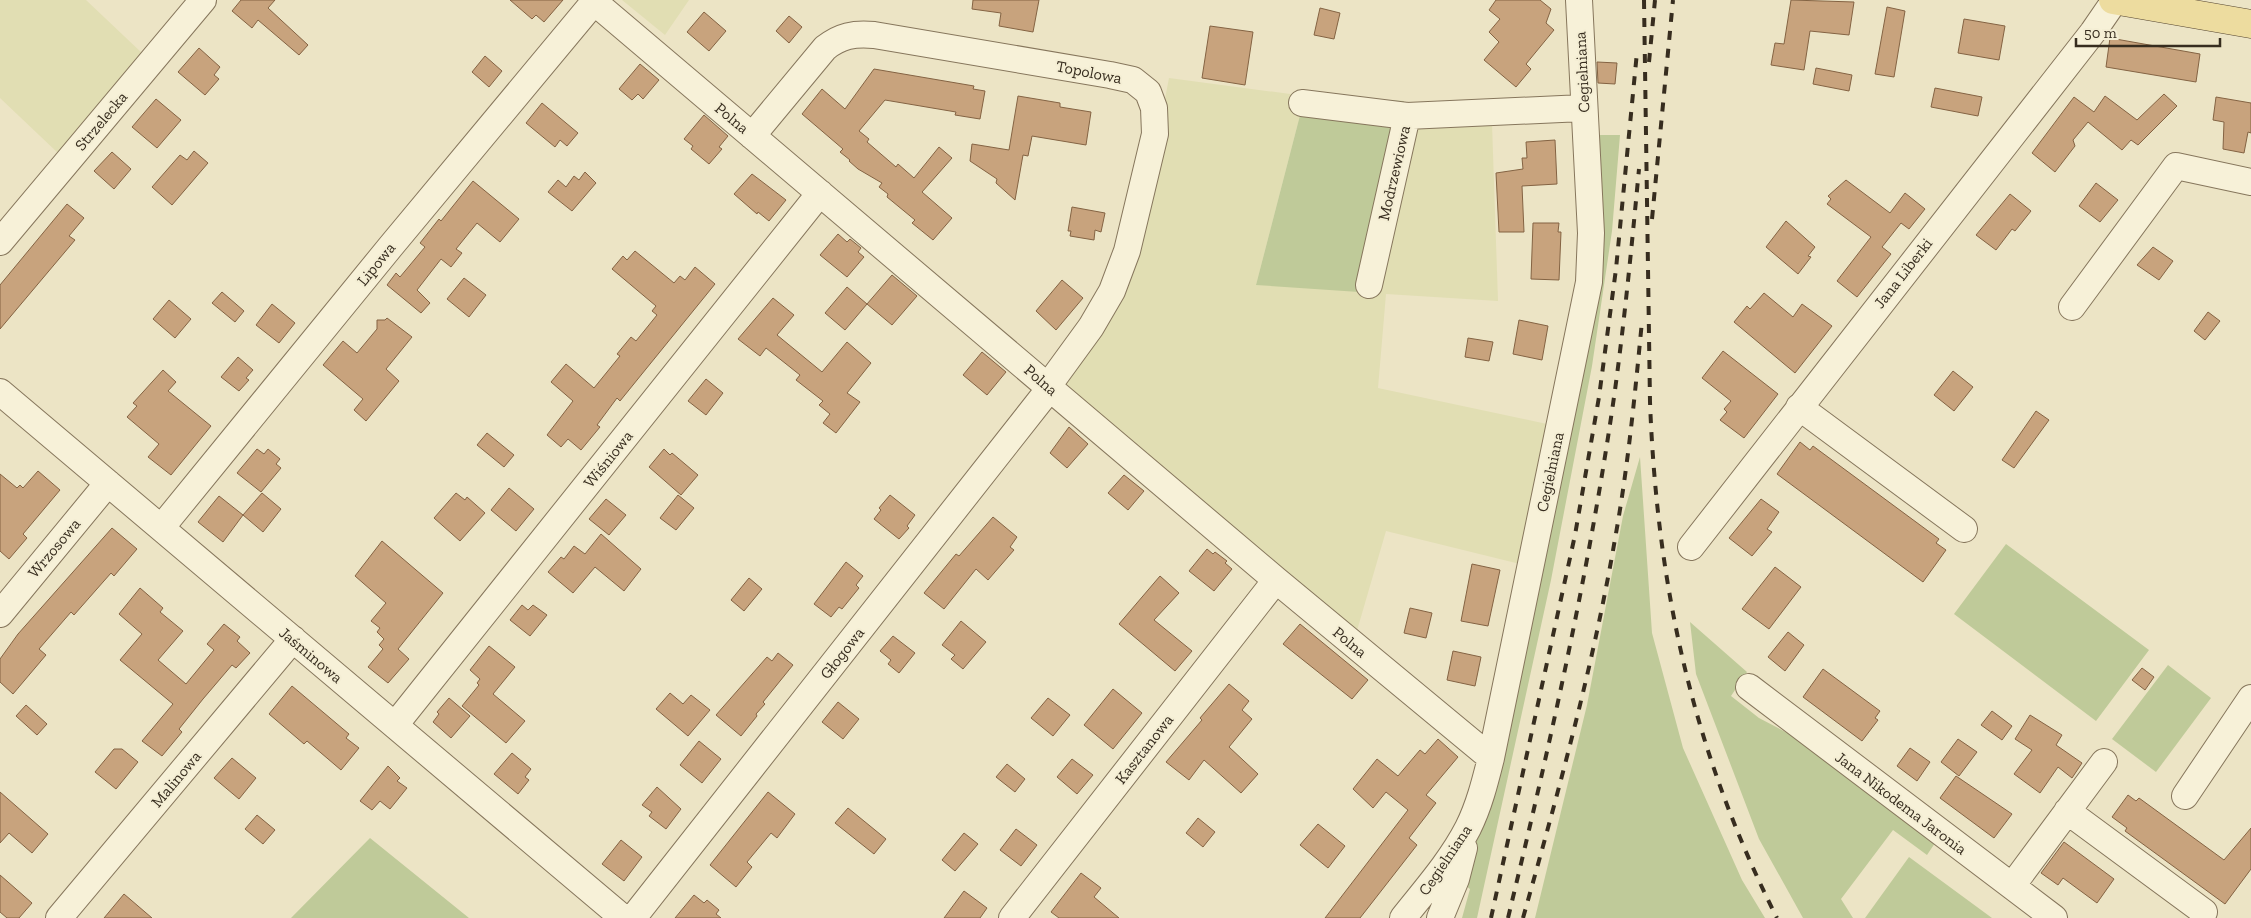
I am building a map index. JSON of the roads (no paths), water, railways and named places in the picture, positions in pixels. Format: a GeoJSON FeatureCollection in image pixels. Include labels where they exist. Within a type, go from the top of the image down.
{"type":"FeatureCollection","features":[{"type":"Feature","properties":{"kind":"main road"},"geometry":{"type":"LineString","coordinates":[[2114,0],[2251,24]]}},
{"type":"Feature","properties":{"kind":"street","name":"Strzelecka"},"geometry":{"type":"LineString","coordinates":[[0,242],[203,0]]}},
{"type":"Feature","properties":{"kind":"street","name":"Cegielniana"},"geometry":{"type":"LineString","coordinates":[[1403,918],[1442,869],[1468,828],[1476,810],[1491,758],[1589,282],[1591,233],[1583,108],[1579,0]]}},
{"type":"Feature","properties":{"kind":"street","name":"Jana Liberki"},"geometry":{"type":"LineString","coordinates":[[1690,547],[2093,32],[2114,0]]}},
{"type":"Feature","properties":{"kind":"street","name":"Polna"},"geometry":{"type":"LineString","coordinates":[[593,1],[1276,580],[1491,758]]}},
{"type":"Feature","properties":{"kind":"street","name":"Lipowa"},"geometry":{"type":"LineString","coordinates":[[161,528],[593,1]]}},
{"type":"Feature","properties":{"kind":"street","name":"Topolowa"},"geometry":{"type":"LineString","coordinates":[[752,136],[825,48],[834,41],[850,35],[866,34],[893,38],[1110,75],[1138,83],[1148,92],[1152,100],[1155,126],[1127,251],[1105,305],[1049,387]]}},
{"type":"Feature","properties":{"kind":"street"},"geometry":{"type":"LineString","coordinates":[[1302,103],[1407,116]]}},
{"type":"Feature","properties":{"kind":"street","name":"Modrzewiowa"},"geometry":{"type":"LineString","coordinates":[[1369,285],[1407,116],[1583,108]]}},
{"type":"Feature","properties":{"kind":"street"},"geometry":{"type":"LineString","coordinates":[[2072,307],[2176,166],[2251,182]]}},
{"type":"Feature","properties":{"kind":"street","name":"Wiśniowa"},"geometry":{"type":"LineString","coordinates":[[395,725],[820,193]]}},
{"type":"Feature","properties":{"kind":"street","name":"Głogowa"},"geometry":{"type":"LineString","coordinates":[[633,918],[1049,387]]}},
{"type":"Feature","properties":{"kind":"street","name":"Jaśminowa"},"geometry":{"type":"LineString","coordinates":[[0,392],[623,918]]}},
{"type":"Feature","properties":{"kind":"street"},"geometry":{"type":"LineString","coordinates":[[1799,407],[1964,529]]}},
{"type":"Feature","properties":{"kind":"street","name":"Wrzosowa"},"geometry":{"type":"LineString","coordinates":[[0,614],[108,483]]}},
{"type":"Feature","properties":{"kind":"street","name":"Kasztanowa"},"geometry":{"type":"LineString","coordinates":[[1012,918],[1276,580]]}},
{"type":"Feature","properties":{"kind":"street","name":"Malinowa"},"geometry":{"type":"LineString","coordinates":[[59,918],[293,639]]}},
{"type":"Feature","properties":{"kind":"street","name":"Jana Nikodema Jaronia"},"geometry":{"type":"LineString","coordinates":[[1749,687],[2054,918]]}},
{"type":"Feature","properties":{"kind":"street"},"geometry":{"type":"LineString","coordinates":[[2185,796],[2251,698]]}},
{"type":"Feature","properties":{"kind":"street"},"geometry":{"type":"LineString","coordinates":[[2012,886],[2104,762]]}},
{"type":"Feature","properties":{"kind":"street"},"geometry":{"type":"LineString","coordinates":[[2068,811],[2204,912]]}},
{"type":"Feature","properties":{"kind":"street"},"geometry":{"type":"LineString","coordinates":[[1440,918],[1456,879],[1468,828]]}},
{"type":"Feature","properties":{"kind":"railway"},"geometry":{"type":"LineString","coordinates":[[1644,0],[1650,402],[1654,470],[1661,537],[1671,603],[1702,731],[1723,793],[1748,856],[1777,918]]}},
{"type":"Feature","properties":{"kind":"railway"},"geometry":{"type":"LineString","coordinates":[[1649,62],[1655,0]]}},
{"type":"Feature","properties":{"kind":"railway"},"geometry":{"type":"LineString","coordinates":[[1652,219],[1673,0]]}},
{"type":"Feature","properties":{"kind":"railway"},"geometry":{"type":"LineString","coordinates":[[1491,918],[1575,535],[1599,397],[1616,269],[1637,52]]}},
{"type":"Feature","properties":{"kind":"railway"},"geometry":{"type":"LineString","coordinates":[[1508,918],[1554,721],[1594,523],[1619,362],[1639,169]]}},
{"type":"Feature","properties":{"kind":"railway"},"geometry":{"type":"LineString","coordinates":[[1523,918],[1574,730],[1606,587],[1620,512],[1642,321]]}}]}
